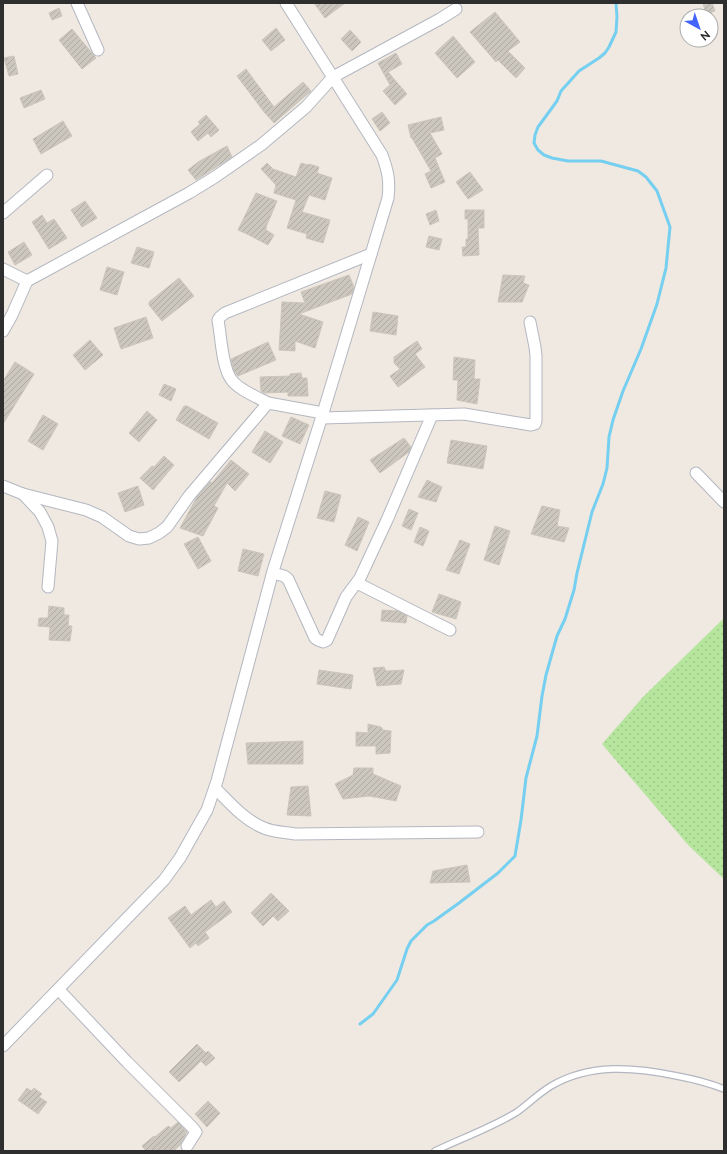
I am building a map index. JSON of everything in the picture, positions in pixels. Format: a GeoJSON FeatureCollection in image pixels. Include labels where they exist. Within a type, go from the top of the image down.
{"type":"FeatureCollection","features":[{"type":"Feature","properties":{"kind":"street"},"geometry":{"type":"LineString","coordinates":[[76,3],[98,50]]}},
{"type":"Feature","properties":{"kind":"street"},"geometry":{"type":"LineString","coordinates":[[3,1046],[59,990],[164,880],[180,858],[207,810],[273,573],[323,416],[388,198],[390,184],[382,155],[286,3]]}},
{"type":"Feature","properties":{"kind":"street"},"geometry":{"type":"LineString","coordinates":[[3,330],[12,315],[27,282],[215,177],[261,145],[306,107],[333,77],[456,9]]}},
{"type":"Feature","properties":{"kind":"street"},"geometry":{"type":"LineString","coordinates":[[3,213],[47,175]]}},
{"type":"Feature","properties":{"kind":"street"},"geometry":{"type":"LineString","coordinates":[[371,254],[226,312],[220,317],[218,320],[226,369],[231,379],[237,385],[268,403],[323,416],[464,414],[531,425],[535,424],[536,421],[535,347],[530,322]]}},
{"type":"Feature","properties":{"kind":"street"},"geometry":{"type":"LineString","coordinates":[[3,269],[27,282]]}},
{"type":"Feature","properties":{"kind":"street"},"geometry":{"type":"LineString","coordinates":[[3,486],[23,494],[86,510],[102,517],[129,536],[139,539],[149,538],[159,534],[167,526],[189,496],[268,403]]}},
{"type":"Feature","properties":{"kind":"street"},"geometry":{"type":"LineString","coordinates":[[273,573],[284,576],[288,579],[315,638],[323,642],[328,640],[346,597],[357,583],[387,520],[432,415]]}},
{"type":"Feature","properties":{"kind":"street"},"geometry":{"type":"LineString","coordinates":[[696,473],[724,502]]}},
{"type":"Feature","properties":{"kind":"street"},"geometry":{"type":"LineString","coordinates":[[23,494],[40,512],[48,527],[52,541],[48,587]]}},
{"type":"Feature","properties":{"kind":"street"},"geometry":{"type":"LineString","coordinates":[[357,583],[450,630]]}},
{"type":"Feature","properties":{"kind":"street"},"geometry":{"type":"LineString","coordinates":[[214,788],[251,821],[264,828],[279,832],[295,834],[478,832]]}},
{"type":"Feature","properties":{"kind":"street"},"geometry":{"type":"LineString","coordinates":[[59,990],[192,1127],[196,1132],[187,1146]]}},
{"type":"Feature","properties":{"kind":"lane"},"geometry":{"type":"LineString","coordinates":[[434,1151],[517,1112],[551,1086],[571,1077],[592,1071],[621,1068],[649,1070],[707,1082],[724,1088]]}},
{"type":"Feature","properties":{"kind":"green space"},"geometry":{"type":"Polygon","coordinates":[[[724,618],[724,879],[689,846],[602,744],[643,697],[724,618]]]}},
{"type":"Feature","properties":{"kind":"building"},"geometry":{"type":"Polygon","coordinates":[[[314,3],[345,3],[325,18],[314,3]]]}},
{"type":"Feature","properties":{"kind":"building"},"geometry":{"type":"Polygon","coordinates":[[[703,3],[712,3],[714,8],[704,8],[703,3]]]}},
{"type":"Feature","properties":{"kind":"building"},"geometry":{"type":"Polygon","coordinates":[[[59,8],[62,16],[52,20],[49,13],[59,8]]]}},
{"type":"Feature","properties":{"kind":"building"},"geometry":{"type":"Polygon","coordinates":[[[495,12],[520,42],[508,51],[525,68],[516,78],[498,60],[496,62],[470,32],[495,12]]]}},
{"type":"Feature","properties":{"kind":"building"},"geometry":{"type":"Polygon","coordinates":[[[276,28],[285,40],[271,51],[262,40],[276,28]]]}},
{"type":"Feature","properties":{"kind":"building"},"geometry":{"type":"Polygon","coordinates":[[[72,29],[96,58],[82,69],[59,40],[72,29]]]}},
{"type":"Feature","properties":{"kind":"building"},"geometry":{"type":"Polygon","coordinates":[[[350,30],[361,42],[352,51],[341,39],[350,30]]]}},
{"type":"Feature","properties":{"kind":"building"},"geometry":{"type":"Polygon","coordinates":[[[453,36],[475,62],[457,78],[435,53],[453,36]]]}},
{"type":"Feature","properties":{"kind":"building"},"geometry":{"type":"Polygon","coordinates":[[[396,53],[402,64],[388,72],[407,94],[395,105],[383,91],[390,85],[378,63],[396,53]]]}},
{"type":"Feature","properties":{"kind":"building"},"geometry":{"type":"Polygon","coordinates":[[[14,56],[18,74],[9,76],[4,58],[14,56]]]}},
{"type":"Feature","properties":{"kind":"building"},"geometry":{"type":"Polygon","coordinates":[[[246,69],[274,107],[303,82],[311,91],[274,123],[237,76],[246,69]]]}},
{"type":"Feature","properties":{"kind":"building"},"geometry":{"type":"Polygon","coordinates":[[[41,90],[45,99],[24,108],[20,98],[41,90]]]}},
{"type":"Feature","properties":{"kind":"building"},"geometry":{"type":"Polygon","coordinates":[[[382,112],[390,123],[380,131],[372,119],[382,112]]]}},
{"type":"Feature","properties":{"kind":"building"},"geometry":{"type":"Polygon","coordinates":[[[206,115],[219,130],[211,137],[208,133],[198,141],[191,132],[200,124],[198,122],[206,115]]]}},
{"type":"Feature","properties":{"kind":"building"},"geometry":{"type":"Polygon","coordinates":[[[441,117],[444,130],[430,133],[442,154],[435,158],[445,182],[431,188],[425,174],[431,171],[411,138],[408,125],[441,117]]]}},
{"type":"Feature","properties":{"kind":"building"},"geometry":{"type":"Polygon","coordinates":[[[63,121],[72,136],[41,154],[33,139],[63,121]]]}},
{"type":"Feature","properties":{"kind":"building"},"geometry":{"type":"Polygon","coordinates":[[[227,146],[232,157],[196,180],[188,170],[198,162],[227,146]]]}},
{"type":"Feature","properties":{"kind":"building"},"geometry":{"type":"Polygon","coordinates":[[[267,163],[273,169],[296,177],[301,163],[309,164],[319,167],[317,173],[332,178],[325,200],[309,195],[302,212],[330,220],[323,243],[306,238],[307,234],[287,228],[296,200],[274,193],[276,185],[261,169],[267,163]]]}},
{"type":"Feature","properties":{"kind":"building"},"geometry":{"type":"Polygon","coordinates":[[[470,172],[483,190],[468,199],[456,182],[470,172]]]}},
{"type":"Feature","properties":{"kind":"building"},"geometry":{"type":"Polygon","coordinates":[[[256,193],[277,201],[266,227],[266,230],[274,235],[268,245],[238,230],[256,193]]]}},
{"type":"Feature","properties":{"kind":"building"},"geometry":{"type":"Polygon","coordinates":[[[85,201],[97,218],[82,227],[71,210],[85,201]]]}},
{"type":"Feature","properties":{"kind":"building"},"geometry":{"type":"Polygon","coordinates":[[[436,210],[439,221],[430,225],[426,214],[436,210]]]}},
{"type":"Feature","properties":{"kind":"building"},"geometry":{"type":"Polygon","coordinates":[[[465,210],[484,210],[484,228],[478,228],[479,255],[463,256],[462,247],[466,247],[466,239],[468,239],[468,219],[465,219],[465,210]]]}},
{"type":"Feature","properties":{"kind":"building"},"geometry":{"type":"Polygon","coordinates":[[[42,215],[47,223],[54,219],[67,238],[49,249],[32,222],[42,215]]]}},
{"type":"Feature","properties":{"kind":"building"},"geometry":{"type":"Polygon","coordinates":[[[429,236],[442,239],[439,250],[426,247],[429,236]]]}},
{"type":"Feature","properties":{"kind":"building"},"geometry":{"type":"Polygon","coordinates":[[[24,242],[32,255],[15,265],[8,252],[24,242]]]}},
{"type":"Feature","properties":{"kind":"building"},"geometry":{"type":"Polygon","coordinates":[[[137,247],[154,252],[149,268],[131,263],[137,247]]]}},
{"type":"Feature","properties":{"kind":"building"},"geometry":{"type":"Polygon","coordinates":[[[107,267],[124,272],[117,295],[100,290],[107,267]]]}},
{"type":"Feature","properties":{"kind":"building"},"geometry":{"type":"Polygon","coordinates":[[[349,275],[354,287],[352,294],[299,314],[323,322],[315,348],[295,341],[295,351],[279,350],[282,302],[305,303],[301,292],[349,275]]]}},
{"type":"Feature","properties":{"kind":"building"},"geometry":{"type":"Polygon","coordinates":[[[503,275],[525,276],[523,283],[529,285],[522,302],[498,302],[503,275]]]}},
{"type":"Feature","properties":{"kind":"building"},"geometry":{"type":"Polygon","coordinates":[[[179,278],[194,296],[162,321],[149,305],[149,302],[179,278]]]}},
{"type":"Feature","properties":{"kind":"building"},"geometry":{"type":"Polygon","coordinates":[[[373,312],[398,316],[396,335],[370,331],[373,312]]]}},
{"type":"Feature","properties":{"kind":"building"},"geometry":{"type":"Polygon","coordinates":[[[146,317],[153,338],[121,349],[114,328],[146,317]]]}},
{"type":"Feature","properties":{"kind":"building"},"geometry":{"type":"Polygon","coordinates":[[[90,340],[103,355],[85,370],[73,355],[90,340]]]}},
{"type":"Feature","properties":{"kind":"building"},"geometry":{"type":"Polygon","coordinates":[[[417,341],[422,349],[415,354],[425,367],[398,387],[390,376],[400,369],[394,363],[394,357],[417,341]]]}},
{"type":"Feature","properties":{"kind":"building"},"geometry":{"type":"Polygon","coordinates":[[[268,342],[276,360],[238,376],[234,371],[231,359],[268,342]]]}},
{"type":"Feature","properties":{"kind":"building"},"geometry":{"type":"Polygon","coordinates":[[[454,357],[475,360],[474,379],[480,379],[477,404],[457,400],[458,380],[453,380],[454,357]]]}},
{"type":"Feature","properties":{"kind":"building"},"geometry":{"type":"Polygon","coordinates":[[[15,362],[34,374],[3,424],[3,381],[15,362]]]}},
{"type":"Feature","properties":{"kind":"building"},"geometry":{"type":"Polygon","coordinates":[[[301,373],[302,378],[307,378],[308,396],[288,396],[288,392],[264,393],[261,391],[260,377],[290,376],[290,374],[301,373]]]}},
{"type":"Feature","properties":{"kind":"building"},"geometry":{"type":"Polygon","coordinates":[[[164,384],[176,389],[171,401],[159,395],[164,384]]]}},
{"type":"Feature","properties":{"kind":"building"},"geometry":{"type":"Polygon","coordinates":[[[184,406],[187,406],[218,423],[209,439],[176,420],[184,406]]]}},
{"type":"Feature","properties":{"kind":"building"},"geometry":{"type":"Polygon","coordinates":[[[147,411],[157,420],[139,442],[129,433],[147,411]]]}},
{"type":"Feature","properties":{"kind":"building"},"geometry":{"type":"Polygon","coordinates":[[[43,415],[58,424],[43,450],[28,441],[43,415]]]}},
{"type":"Feature","properties":{"kind":"building"},"geometry":{"type":"Polygon","coordinates":[[[291,417],[309,425],[300,444],[282,436],[291,417]]]}},
{"type":"Feature","properties":{"kind":"building"},"geometry":{"type":"Polygon","coordinates":[[[265,431],[283,442],[270,463],[252,452],[265,431]]]}},
{"type":"Feature","properties":{"kind":"building"},"geometry":{"type":"Polygon","coordinates":[[[404,438],[411,447],[409,452],[380,473],[370,460],[404,438]]]}},
{"type":"Feature","properties":{"kind":"building"},"geometry":{"type":"Polygon","coordinates":[[[451,440],[487,446],[483,469],[447,463],[451,440]]]}},
{"type":"Feature","properties":{"kind":"building"},"geometry":{"type":"Polygon","coordinates":[[[164,456],[174,465],[153,490],[140,478],[152,466],[154,467],[164,456]]]}},
{"type":"Feature","properties":{"kind":"building"},"geometry":{"type":"Polygon","coordinates":[[[231,460],[249,474],[235,491],[227,483],[214,506],[218,508],[203,536],[180,528],[197,497],[210,482],[212,483],[231,460]]]}},
{"type":"Feature","properties":{"kind":"building"},"geometry":{"type":"Polygon","coordinates":[[[427,480],[442,487],[436,502],[418,497],[427,480]]]}},
{"type":"Feature","properties":{"kind":"building"},"geometry":{"type":"Polygon","coordinates":[[[138,486],[144,505],[125,512],[118,493],[138,486]]]}},
{"type":"Feature","properties":{"kind":"building"},"geometry":{"type":"Polygon","coordinates":[[[325,491],[341,495],[334,522],[317,518],[325,491]]]}},
{"type":"Feature","properties":{"kind":"building"},"geometry":{"type":"Polygon","coordinates":[[[542,506],[560,510],[557,526],[569,528],[564,542],[531,534],[542,506]]]}},
{"type":"Feature","properties":{"kind":"building"},"geometry":{"type":"Polygon","coordinates":[[[409,509],[418,513],[411,530],[402,526],[409,509]]]}},
{"type":"Feature","properties":{"kind":"building"},"geometry":{"type":"Polygon","coordinates":[[[358,517],[369,522],[357,551],[345,545],[358,517]]]}},
{"type":"Feature","properties":{"kind":"building"},"geometry":{"type":"Polygon","coordinates":[[[495,526],[510,531],[499,565],[484,560],[495,526]]]}},
{"type":"Feature","properties":{"kind":"building"},"geometry":{"type":"Polygon","coordinates":[[[420,527],[429,531],[423,546],[414,542],[420,527]]]}},
{"type":"Feature","properties":{"kind":"building"},"geometry":{"type":"Polygon","coordinates":[[[198,537],[211,561],[198,569],[184,544],[198,537]]]}},
{"type":"Feature","properties":{"kind":"building"},"geometry":{"type":"Polygon","coordinates":[[[460,540],[470,544],[459,574],[446,570],[460,540]]]}},
{"type":"Feature","properties":{"kind":"building"},"geometry":{"type":"Polygon","coordinates":[[[243,549],[264,554],[258,576],[238,571],[243,549]]]}},
{"type":"Feature","properties":{"kind":"building"},"geometry":{"type":"Polygon","coordinates":[[[439,594],[461,602],[456,619],[432,612],[439,594]]]}},
{"type":"Feature","properties":{"kind":"building"},"geometry":{"type":"Polygon","coordinates":[[[49,606],[64,608],[64,615],[69,615],[68,626],[72,626],[70,641],[49,640],[50,627],[38,626],[39,618],[48,618],[49,606]]]}},
{"type":"Feature","properties":{"kind":"building"},"geometry":{"type":"Polygon","coordinates":[[[382,610],[398,611],[407,616],[406,623],[381,621],[382,610]]]}},
{"type":"Feature","properties":{"kind":"building"},"geometry":{"type":"Polygon","coordinates":[[[384,667],[386,671],[404,670],[401,684],[377,686],[373,668],[384,667]]]}},
{"type":"Feature","properties":{"kind":"building"},"geometry":{"type":"Polygon","coordinates":[[[319,670],[353,675],[351,689],[317,684],[319,670]]]}},
{"type":"Feature","properties":{"kind":"building"},"geometry":{"type":"Polygon","coordinates":[[[368,724],[381,727],[383,730],[391,731],[390,753],[376,754],[376,746],[356,746],[356,732],[368,733],[368,724]]]}},
{"type":"Feature","properties":{"kind":"building"},"geometry":{"type":"Polygon","coordinates":[[[303,741],[303,764],[248,764],[246,743],[303,741]]]}},
{"type":"Feature","properties":{"kind":"building"},"geometry":{"type":"Polygon","coordinates":[[[354,768],[373,768],[373,774],[401,786],[396,801],[369,796],[343,799],[335,784],[353,775],[354,768]]]}},
{"type":"Feature","properties":{"kind":"building"},"geometry":{"type":"Polygon","coordinates":[[[308,786],[311,816],[287,815],[291,787],[308,786]]]}},
{"type":"Feature","properties":{"kind":"building"},"geometry":{"type":"Polygon","coordinates":[[[467,865],[470,882],[430,883],[433,871],[467,865]]]}},
{"type":"Feature","properties":{"kind":"building"},"geometry":{"type":"Polygon","coordinates":[[[271,893],[289,911],[278,921],[273,916],[263,926],[251,913],[271,893]]]}},
{"type":"Feature","properties":{"kind":"building"},"geometry":{"type":"Polygon","coordinates":[[[211,900],[216,907],[224,901],[232,912],[205,932],[209,938],[198,946],[196,943],[190,948],[168,918],[185,906],[191,915],[211,900]]]}},
{"type":"Feature","properties":{"kind":"building"},"geometry":{"type":"Polygon","coordinates":[[[197,1044],[206,1053],[208,1051],[215,1058],[206,1066],[201,1061],[179,1082],[169,1072],[197,1044]]]}},
{"type":"Feature","properties":{"kind":"building"},"geometry":{"type":"Polygon","coordinates":[[[27,1088],[31,1091],[34,1088],[42,1094],[39,1097],[47,1102],[38,1114],[18,1100],[27,1088]]]}},
{"type":"Feature","properties":{"kind":"building"},"geometry":{"type":"Polygon","coordinates":[[[208,1101],[220,1113],[207,1127],[195,1114],[208,1101]]]}},
{"type":"Feature","properties":{"kind":"building"},"geometry":{"type":"Polygon","coordinates":[[[178,1122],[187,1132],[180,1145],[174,1151],[146,1151],[142,1146],[168,1126],[171,1128],[178,1122]]]}},
{"type":"Feature","properties":{"kind":"waterway"},"geometry":{"type":"LineString","coordinates":[[360,1024],[373,1014],[397,980],[411,941],[427,925],[498,873],[515,856],[526,778],[537,736],[546,675],[557,636],[565,619],[574,590],[592,512],[603,484],[607,468],[609,437],[613,420],[657,304],[666,268],[670,227],[657,191],[646,177],[638,171],[601,161],[568,161],[552,158],[544,155],[538,150],[534,143],[538,127],[557,101],[561,91],[579,71],[599,58],[609,47],[616,32],[616,3]]}}]}
